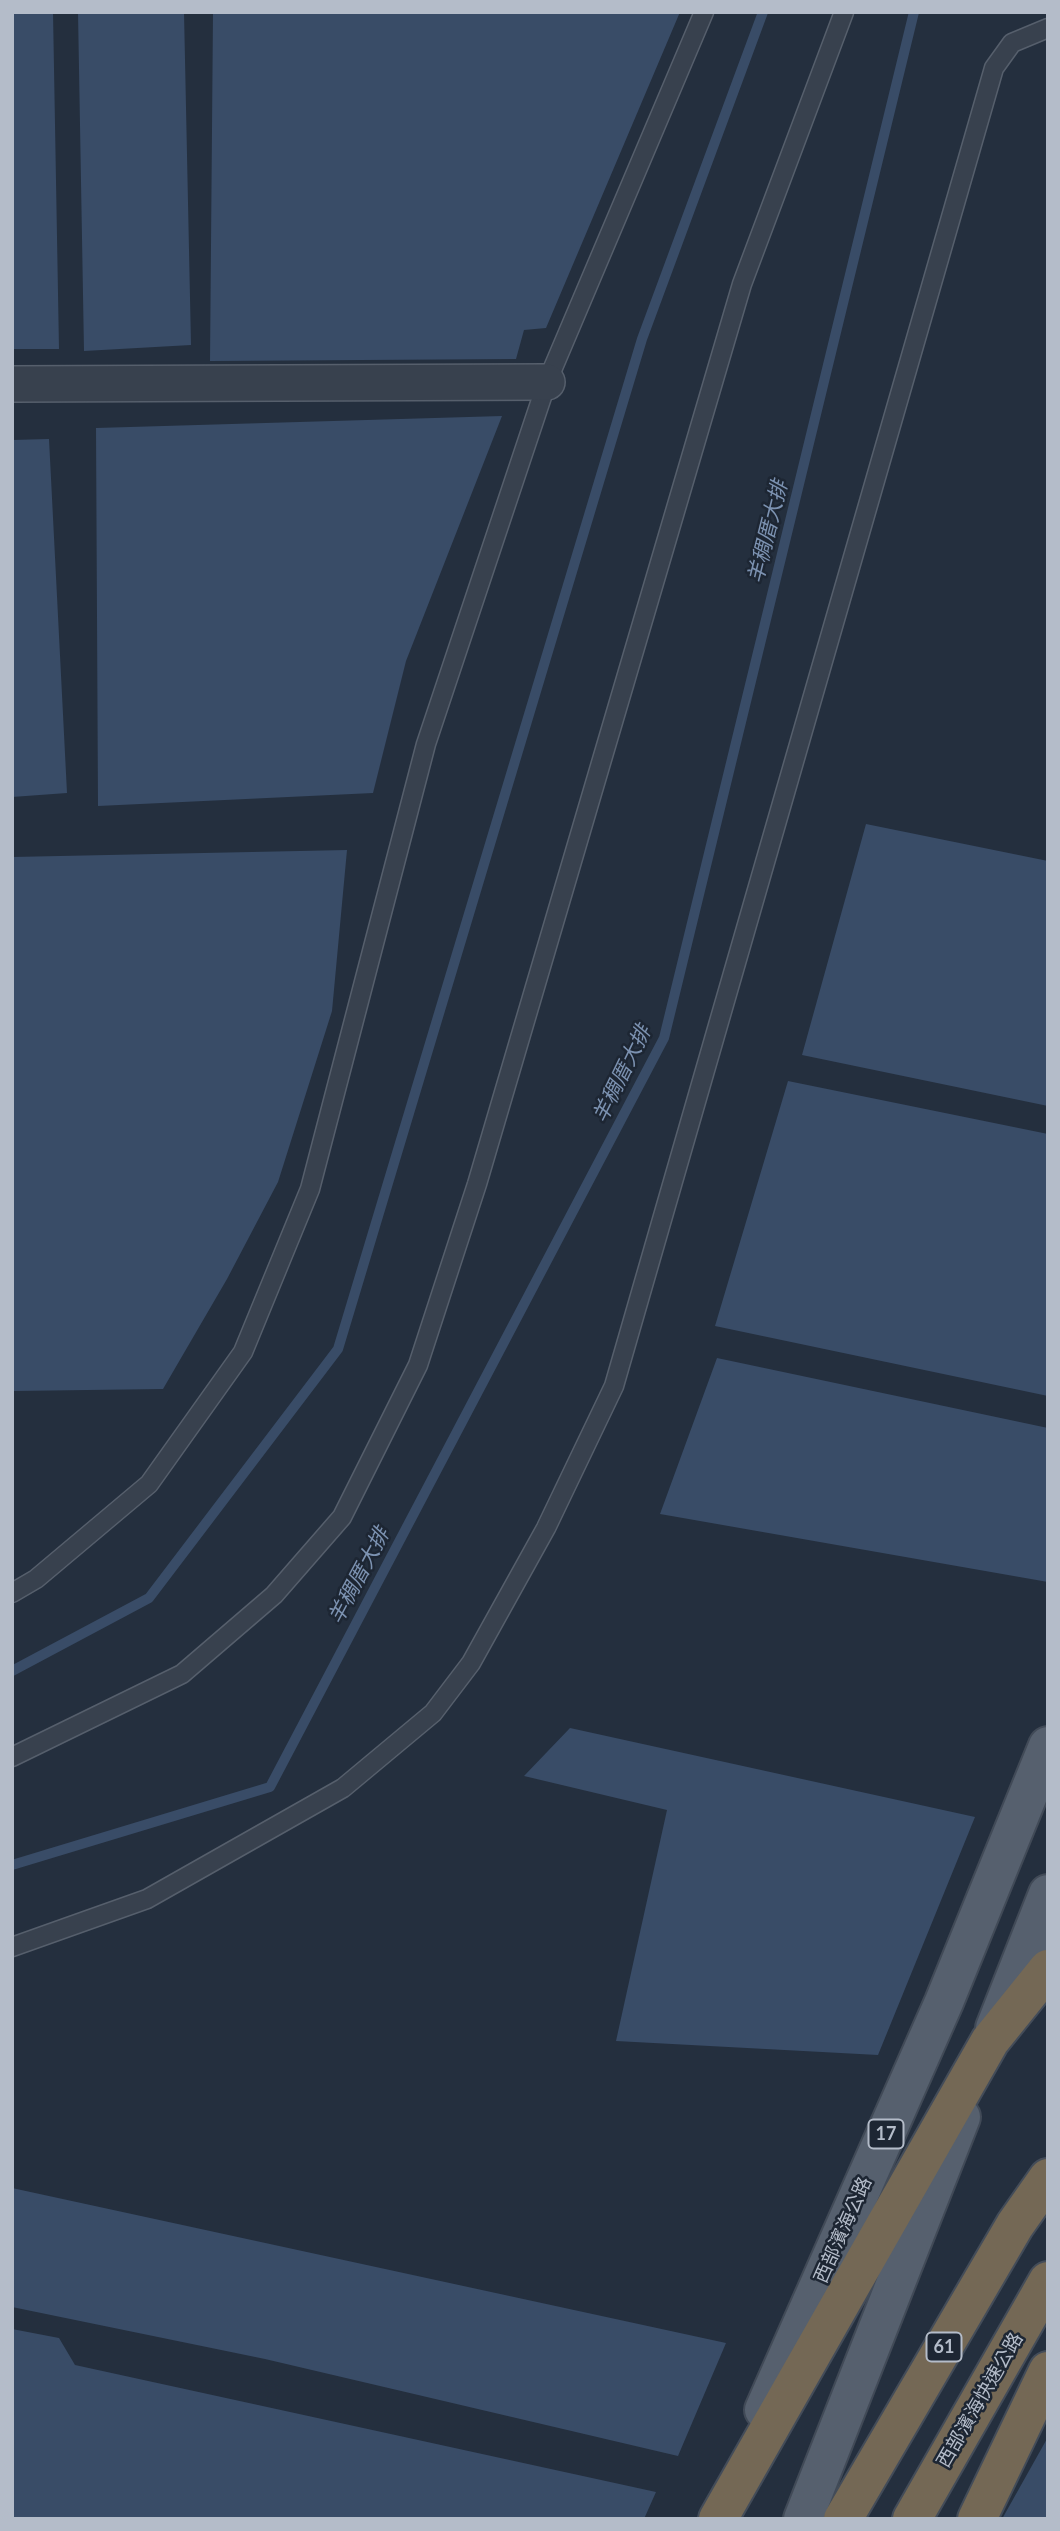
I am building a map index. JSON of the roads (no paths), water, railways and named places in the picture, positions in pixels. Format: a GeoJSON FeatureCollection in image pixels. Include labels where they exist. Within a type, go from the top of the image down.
{"type":"FeatureCollection","features":[{"type":"Feature","properties":{"kind":"highway"},"geometry":{"type":"LineString","coordinates":[[717,2519],[990,2041],[1048,1969]]}},
{"type":"Feature","properties":{"kind":"highway","name":"61"},"geometry":{"type":"LineString","coordinates":[[843,2519],[1015,2225],[1048,2178]]}},
{"type":"Feature","properties":{"kind":"highway","name":"西部濱海快速公路"},"geometry":{"type":"LineString","coordinates":[[912,2519],[1048,2281]]}},
{"type":"Feature","properties":{"kind":"highway"},"geometry":{"type":"LineString","coordinates":[[977,2519],[1048,2371]]}},
{"type":"Feature","properties":{"kind":"main road","name":"西部濱海公路"},"geometry":{"type":"LineString","coordinates":[[717,2519],[944,2002],[1048,1746]]}},
{"type":"Feature","properties":{"kind":"main road"},"geometry":{"type":"LineString","coordinates":[[803,2519],[1048,1894]]}},
{"type":"Feature","properties":{"kind":"street"},"geometry":{"type":"LineString","coordinates":[[12,384],[547,382]]}},
{"type":"Feature","properties":{"kind":"lane"},"geometry":{"type":"LineString","coordinates":[[12,1593],[36,1579],[149,1484],[243,1352],[310,1189],[426,744],[547,382],[704,12]]}},
{"type":"Feature","properties":{"kind":"lane"},"geometry":{"type":"LineString","coordinates":[[12,1757],[181,1674],[274,1595],[342,1517],[418,1365],[477,1184],[742,284],[844,12]]}},
{"type":"Feature","properties":{"kind":"lane"},"geometry":{"type":"LineString","coordinates":[[12,1947],[147,1899],[343,1788],[433,1713],[471,1663],[546,1528],[614,1386],[994,68],[1012,43],[1048,28]]}},
{"type":"Feature","properties":{"kind":"water"},"geometry":{"type":"Polygon","coordinates":[[[12,12],[53,12],[59,349],[12,349],[12,12]]]}},
{"type":"Feature","properties":{"kind":"water"},"geometry":{"type":"Polygon","coordinates":[[[78,12],[184,12],[191,345],[84,351],[78,12]]]}},
{"type":"Feature","properties":{"kind":"water"},"geometry":{"type":"Polygon","coordinates":[[[213,12],[680,12],[546,328],[524,330],[516,359],[210,361],[213,12]]]}},
{"type":"Feature","properties":{"kind":"water"},"geometry":{"type":"Polygon","coordinates":[[[502,416],[406,661],[373,793],[98,806],[96,428],[502,416]]]}},
{"type":"Feature","properties":{"kind":"water"},"geometry":{"type":"Polygon","coordinates":[[[49,439],[67,793],[12,797],[12,440],[49,439]]]}},
{"type":"Feature","properties":{"kind":"water"},"geometry":{"type":"Polygon","coordinates":[[[866,824],[1048,861],[1048,1106],[802,1055],[866,824]]]}},
{"type":"Feature","properties":{"kind":"water"},"geometry":{"type":"Polygon","coordinates":[[[347,850],[332,1011],[278,1182],[227,1279],[163,1389],[13,1391],[12,857],[347,850]]]}},
{"type":"Feature","properties":{"kind":"water"},"geometry":{"type":"Polygon","coordinates":[[[788,1081],[1048,1134],[1048,1396],[715,1326],[788,1081]]]}},
{"type":"Feature","properties":{"kind":"water"},"geometry":{"type":"Polygon","coordinates":[[[717,1358],[1048,1428],[1048,1582],[660,1514],[717,1358]]]}},
{"type":"Feature","properties":{"kind":"water"},"geometry":{"type":"Polygon","coordinates":[[[570,1728],[975,1817],[878,2055],[616,2041],[667,1810],[524,1776],[570,1728]]]}},
{"type":"Feature","properties":{"kind":"water"},"geometry":{"type":"Polygon","coordinates":[[[12,2188],[726,2343],[678,2456],[265,2359],[12,2307],[12,2188]]]}},
{"type":"Feature","properties":{"kind":"water"},"geometry":{"type":"Polygon","coordinates":[[[12,2329],[59,2338],[75,2365],[656,2492],[644,2519],[12,2519],[12,2329]]]}},
{"type":"Feature","properties":{"kind":"water"},"geometry":{"type":"Polygon","coordinates":[[[1048,2437],[1048,2519],[1002,2519],[1048,2437]]]}},
{"type":"Feature","properties":{"kind":"waterway"},"geometry":{"type":"LineString","coordinates":[[12,1671],[149,1598],[338,1349],[642,339],[763,12]]}},
{"type":"Feature","properties":{"kind":"waterway","name":"羊稠厝大排"},"geometry":{"type":"LineString","coordinates":[[12,1865],[270,1787],[664,1038],[914,12]]}}]}
